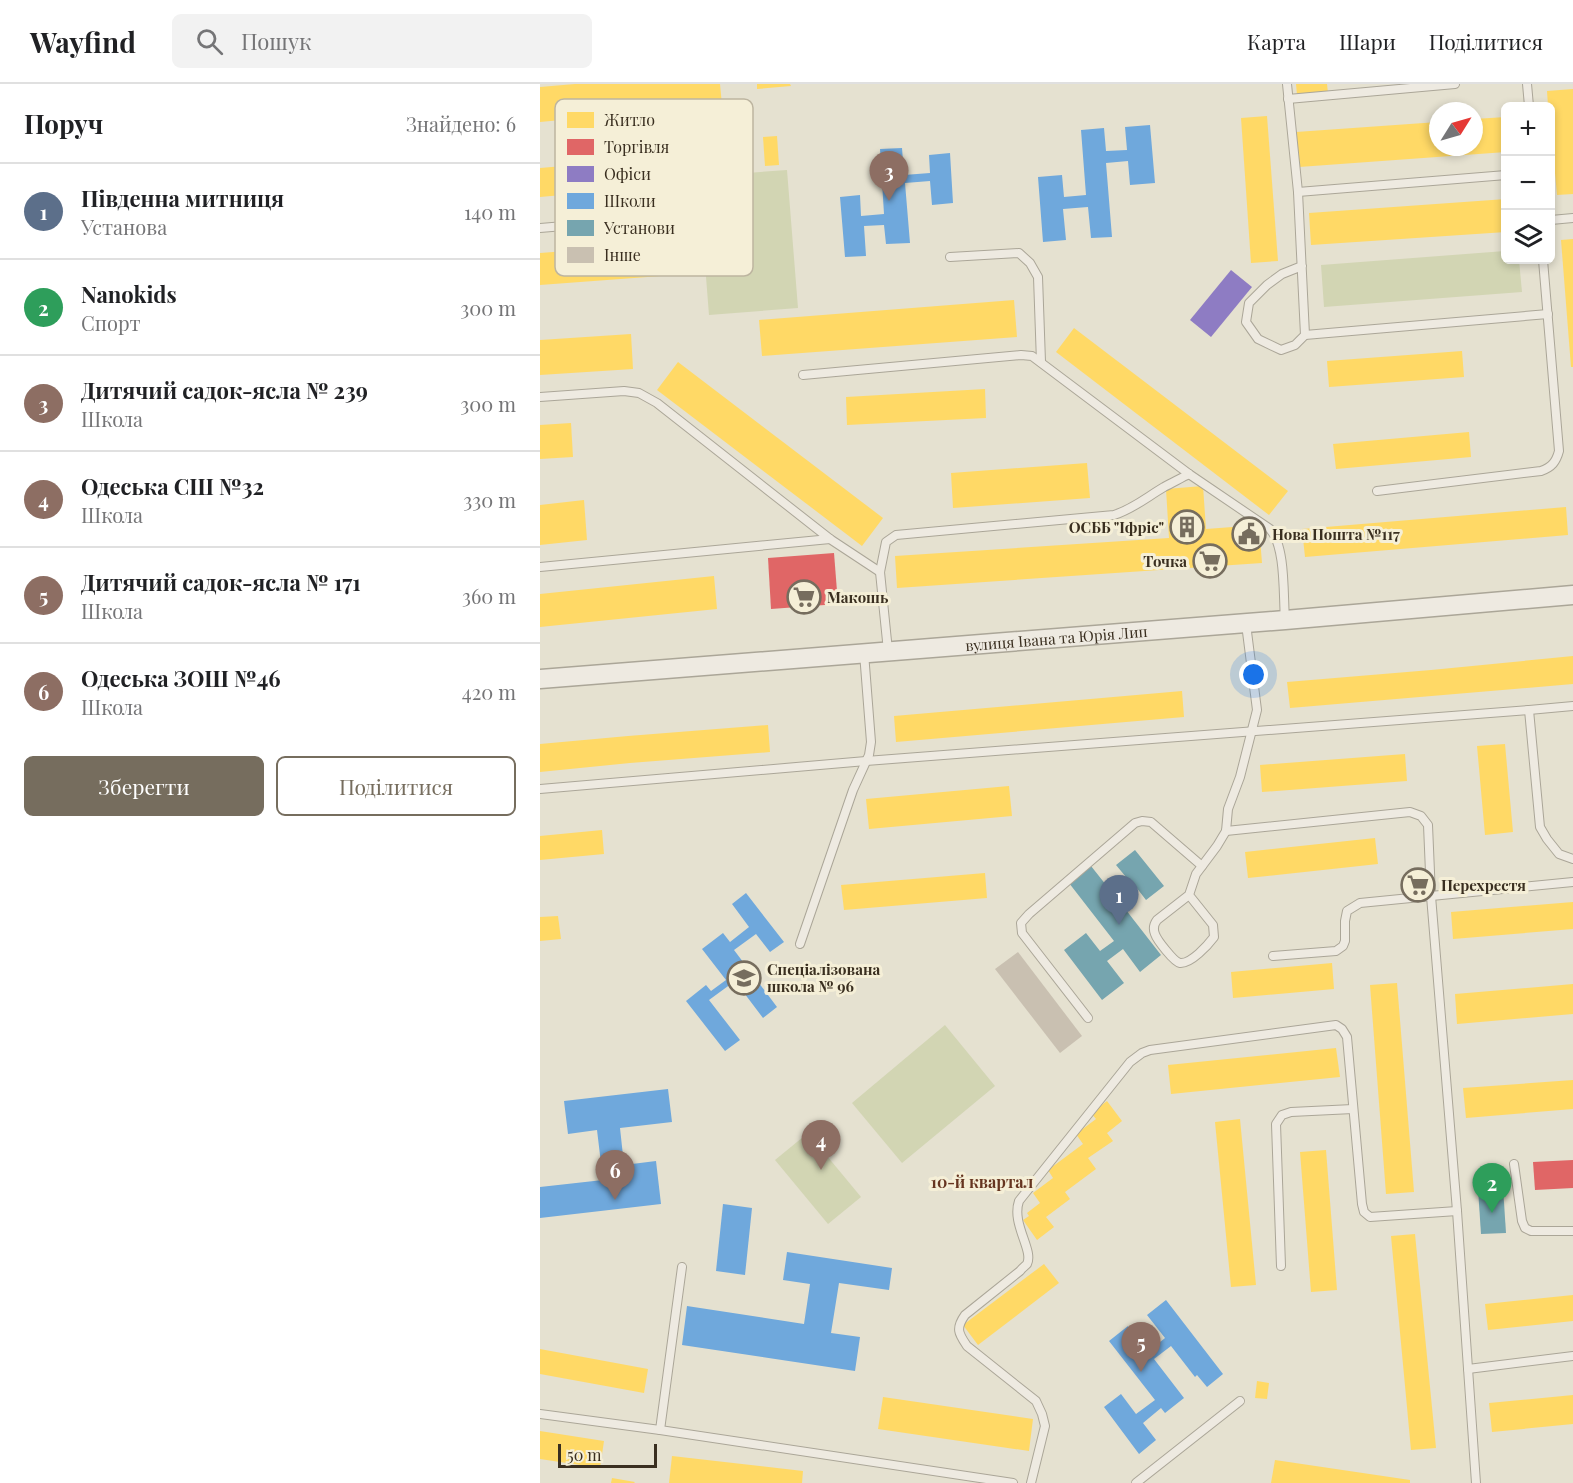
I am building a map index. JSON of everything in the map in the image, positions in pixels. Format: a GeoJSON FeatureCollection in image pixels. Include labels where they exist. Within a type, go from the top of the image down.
{"type":"FeatureCollection","features":[{"type":"Feature","properties":{"kind":"street","name":"вулиця Івана та Юрія Лип"},"geometry":{"type":"LineString","coordinates":[[540,679],[1246,624],[1573,595]]}},
{"type":"Feature","properties":{"kind":"lane"},"geometry":{"type":"LineString","coordinates":[[1287,84],[1298,192],[1305,335]]}},
{"type":"Feature","properties":{"kind":"lane"},"geometry":{"type":"LineString","coordinates":[[1288,99],[1455,84]]}},
{"type":"Feature","properties":{"kind":"lane"},"geometry":{"type":"LineString","coordinates":[[1527,84],[1529,102]]}},
{"type":"Feature","properties":{"kind":"lane"},"geometry":{"type":"LineString","coordinates":[[1298,192],[1501,175]]}},
{"type":"Feature","properties":{"kind":"lane"},"geometry":{"type":"LineString","coordinates":[[1555,220],[1573,218]]}},
{"type":"Feature","properties":{"kind":"lane"},"geometry":{"type":"LineString","coordinates":[[540,228],[555,227]]}},
{"type":"Feature","properties":{"kind":"lane"},"geometry":{"type":"LineString","coordinates":[[950,257],[1019,253],[1030,263],[1038,277],[1041,362]]}},
{"type":"Feature","properties":{"kind":"lane"},"geometry":{"type":"LineString","coordinates":[[1377,491],[1541,471],[1550,468],[1557,460],[1559,451],[1543,264]]}},
{"type":"Feature","properties":{"kind":"lane"},"geometry":{"type":"LineString","coordinates":[[1302,266],[1282,274],[1249,303],[1246,322],[1258,339],[1281,350],[1295,345],[1305,335],[1548,314]]}},
{"type":"Feature","properties":{"kind":"lane"},"geometry":{"type":"LineString","coordinates":[[803,375],[1021,355],[1032,356],[1189,474],[1270,529],[1280,549],[1285,620]]}},
{"type":"Feature","properties":{"kind":"lane"},"geometry":{"type":"LineString","coordinates":[[540,397],[624,391],[639,393],[657,404],[830,539],[880,572]]}},
{"type":"Feature","properties":{"kind":"lane"},"geometry":{"type":"LineString","coordinates":[[888,651],[880,572],[886,542],[896,535],[1114,515],[1138,505],[1189,474]]}},
{"type":"Feature","properties":{"kind":"lane"},"geometry":{"type":"LineString","coordinates":[[540,567],[830,539]]}},
{"type":"Feature","properties":{"kind":"lane"},"geometry":{"type":"LineString","coordinates":[[1189,895],[1213,925],[1215,937],[1207,947],[1187,962],[1182,963],[1175,961],[1155,935],[1154,925],[1157,920],[1189,895],[1196,874],[1226,831],[1228,809],[1240,777],[1257,710],[1246,624]]}},
{"type":"Feature","properties":{"kind":"lane"},"geometry":{"type":"LineString","coordinates":[[800,944],[853,790],[869,755],[871,742],[864,653]]}},
{"type":"Feature","properties":{"kind":"lane"},"geometry":{"type":"LineString","coordinates":[[540,789],[1573,705]]}},
{"type":"Feature","properties":{"kind":"lane"},"geometry":{"type":"LineString","coordinates":[[1529,710],[1540,827],[1559,854],[1573,859]]}},
{"type":"Feature","properties":{"kind":"lane"},"geometry":{"type":"LineString","coordinates":[[1226,831],[1410,812],[1421,816],[1428,825],[1431,896],[1457,1211],[1476,1483]]}},
{"type":"Feature","properties":{"kind":"lane"},"geometry":{"type":"LineString","coordinates":[[1089,1018],[1022,933],[1022,923],[1029,914],[1135,823],[1151,822],[1202,866]]}},
{"type":"Feature","properties":{"kind":"lane"},"geometry":{"type":"LineString","coordinates":[[1274,956],[1336,951],[1346,941],[1347,911],[1360,903],[1573,882]]}},
{"type":"Feature","properties":{"kind":"lane"},"geometry":{"type":"LineString","coordinates":[[1031,1483],[1045,1426],[1042,1414],[1036,1401],[967,1346],[959,1334],[959,1323],[964,1315],[1028,1263],[1029,1254],[1016,1209],[1019,1201],[1130,1062],[1142,1053],[1150,1050],[1336,1025],[1347,1037],[1364,1212],[1370,1217],[1457,1211]]}},
{"type":"Feature","properties":{"kind":"lane"},"geometry":{"type":"LineString","coordinates":[[1281,1266],[1276,1124],[1282,1115],[1291,1112],[1353,1109]]}},
{"type":"Feature","properties":{"kind":"lane"},"geometry":{"type":"LineString","coordinates":[[1514,1164],[1525,1228],[1531,1231],[1573,1231]]}},
{"type":"Feature","properties":{"kind":"lane"},"geometry":{"type":"LineString","coordinates":[[660,1430],[682,1267]]}},
{"type":"Feature","properties":{"kind":"lane"},"geometry":{"type":"LineString","coordinates":[[1468,1369],[1573,1356]]}},
{"type":"Feature","properties":{"kind":"lane"},"geometry":{"type":"LineString","coordinates":[[1136,1483],[1240,1401]]}},
{"type":"Feature","properties":{"kind":"lane"},"geometry":{"type":"LineString","coordinates":[[540,1414],[1013,1483]]}},
{"type":"Feature","properties":{"kind":"green space"},"geometry":{"type":"Polygon","coordinates":[[[787,170],[798,308],[709,315],[706,276],[753,276],[753,173],[787,170]]]}},
{"type":"Feature","properties":{"kind":"green space"},"geometry":{"type":"Polygon","coordinates":[[[1501,251],[1501,264],[1519,264],[1522,292],[1324,307],[1321,265],[1501,251]]]}},
{"type":"Feature","properties":{"kind":"green space"},"geometry":{"type":"Polygon","coordinates":[[[945,1025],[995,1086],[902,1163],[852,1103],[945,1025]]]}},
{"type":"Feature","properties":{"kind":"green space"},"geometry":{"type":"Polygon","coordinates":[[[808,1133],[861,1197],[828,1224],[775,1160],[808,1133]]]}},
{"type":"Feature","properties":{"kind":"building: Житло"},"geometry":{"type":"Polygon","coordinates":[[[575,84],[720,84],[721,99],[555,99],[555,121],[540,122],[540,87],[575,84]]]}},
{"type":"Feature","properties":{"kind":"building: Житло"},"geometry":{"type":"Polygon","coordinates":[[[757,84],[790,84],[791,86],[757,89],[757,84]]]}},
{"type":"Feature","properties":{"kind":"building: Житло"},"geometry":{"type":"Polygon","coordinates":[[[1296,84],[1327,84],[1328,93],[1297,95],[1296,84]]]}},
{"type":"Feature","properties":{"kind":"building: Житло"},"geometry":{"type":"Polygon","coordinates":[[[1573,89],[1573,194],[1557,195],[1555,102],[1548,102],[1547,91],[1573,89]]]}},
{"type":"Feature","properties":{"kind":"building: Житло"},"geometry":{"type":"Polygon","coordinates":[[[1267,116],[1278,261],[1251,263],[1241,118],[1267,116]]]}},
{"type":"Feature","properties":{"kind":"building: Житло"},"geometry":{"type":"Polygon","coordinates":[[[1501,117],[1501,152],[1483,154],[1483,118],[1501,117]]]}},
{"type":"Feature","properties":{"kind":"building: Житло"},"geometry":{"type":"Polygon","coordinates":[[[1429,123],[1429,156],[1451,156],[1299,167],[1296,132],[1429,123]]]}},
{"type":"Feature","properties":{"kind":"building: Житло"},"geometry":{"type":"Polygon","coordinates":[[[777,136],[779,165],[765,166],[763,137],[777,136]]]}},
{"type":"Feature","properties":{"kind":"building: Житло"},"geometry":{"type":"Polygon","coordinates":[[[555,167],[555,196],[540,197],[540,168],[555,167]]]}},
{"type":"Feature","properties":{"kind":"building: Житло"},"geometry":{"type":"Polygon","coordinates":[[[1501,199],[1501,232],[1311,245],[1309,213],[1501,199]]]}},
{"type":"Feature","properties":{"kind":"building: Житло"},"geometry":{"type":"Polygon","coordinates":[[[1573,239],[1573,367],[1571,367],[1561,240],[1573,239]]]}},
{"type":"Feature","properties":{"kind":"building: Житло"},"geometry":{"type":"Polygon","coordinates":[[[555,252],[555,276],[661,276],[540,285],[540,253],[555,252]]]}},
{"type":"Feature","properties":{"kind":"building: Житло"},"geometry":{"type":"Polygon","coordinates":[[[1014,300],[1017,337],[762,356],[759,320],[1014,300]]]}},
{"type":"Feature","properties":{"kind":"building: Житло"},"geometry":{"type":"Polygon","coordinates":[[[1074,328],[1288,491],[1269,515],[1056,352],[1074,328]]]}},
{"type":"Feature","properties":{"kind":"building: Житло"},"geometry":{"type":"Polygon","coordinates":[[[631,334],[633,369],[540,375],[540,340],[631,334]]]}},
{"type":"Feature","properties":{"kind":"building: Житло"},"geometry":{"type":"Polygon","coordinates":[[[1462,351],[1464,377],[1329,387],[1327,361],[1462,351]]]}},
{"type":"Feature","properties":{"kind":"building: Житло"},"geometry":{"type":"Polygon","coordinates":[[[678,362],[883,518],[862,546],[657,390],[678,362]]]}},
{"type":"Feature","properties":{"kind":"building: Житло"},"geometry":{"type":"Polygon","coordinates":[[[985,389],[986,418],[847,425],[846,397],[985,389]]]}},
{"type":"Feature","properties":{"kind":"building: Житло"},"geometry":{"type":"Polygon","coordinates":[[[571,423],[573,457],[540,459],[540,425],[571,423]]]}},
{"type":"Feature","properties":{"kind":"building: Житло"},"geometry":{"type":"Polygon","coordinates":[[[1469,432],[1471,457],[1336,469],[1333,444],[1469,432]]]}},
{"type":"Feature","properties":{"kind":"building: Житло"},"geometry":{"type":"Polygon","coordinates":[[[1087,463],[1090,498],[953,508],[951,473],[1087,463]]]}},
{"type":"Feature","properties":{"kind":"building: Житло"},"geometry":{"type":"Polygon","coordinates":[[[1203,486],[1206,529],[1259,525],[1262,563],[897,588],[895,556],[1169,538],[1166,489],[1203,486]]]}},
{"type":"Feature","properties":{"kind":"building: Житло"},"geometry":{"type":"Polygon","coordinates":[[[584,500],[587,540],[540,545],[540,505],[584,500]]]}},
{"type":"Feature","properties":{"kind":"building: Житло"},"geometry":{"type":"Polygon","coordinates":[[[1566,507],[1568,535],[1305,557],[1302,529],[1566,507]]]}},
{"type":"Feature","properties":{"kind":"building: Житло"},"geometry":{"type":"Polygon","coordinates":[[[714,576],[717,609],[540,627],[540,594],[714,576]]]}},
{"type":"Feature","properties":{"kind":"building: Житло"},"geometry":{"type":"Polygon","coordinates":[[[1573,656],[1573,684],[1290,708],[1287,682],[1573,656]]]}},
{"type":"Feature","properties":{"kind":"building: Житло"},"geometry":{"type":"Polygon","coordinates":[[[1182,691],[1184,717],[896,742],[894,716],[1182,691]]]}},
{"type":"Feature","properties":{"kind":"building: Житло"},"geometry":{"type":"Polygon","coordinates":[[[768,725],[770,752],[540,772],[540,744],[768,725]]]}},
{"type":"Feature","properties":{"kind":"building: Житло"},"geometry":{"type":"Polygon","coordinates":[[[1505,744],[1513,832],[1485,835],[1477,746],[1505,744]]]}},
{"type":"Feature","properties":{"kind":"building: Житло"},"geometry":{"type":"Polygon","coordinates":[[[1405,754],[1407,781],[1262,792],[1260,765],[1405,754]]]}},
{"type":"Feature","properties":{"kind":"building: Житло"},"geometry":{"type":"Polygon","coordinates":[[[1009,786],[1012,816],[869,829],[866,799],[1009,786]]]}},
{"type":"Feature","properties":{"kind":"building: Житло"},"geometry":{"type":"Polygon","coordinates":[[[602,830],[604,854],[540,860],[540,836],[602,830]]]}},
{"type":"Feature","properties":{"kind":"building: Житло"},"geometry":{"type":"Polygon","coordinates":[[[1375,838],[1378,864],[1248,878],[1245,852],[1375,838]]]}},
{"type":"Feature","properties":{"kind":"building: Житло"},"geometry":{"type":"Polygon","coordinates":[[[985,873],[987,898],[844,910],[841,885],[985,873]]]}},
{"type":"Feature","properties":{"kind":"building: Житло"},"geometry":{"type":"Polygon","coordinates":[[[1573,902],[1573,929],[1453,939],[1451,912],[1573,902]]]}},
{"type":"Feature","properties":{"kind":"building: Житло"},"geometry":{"type":"Polygon","coordinates":[[[558,916],[561,939],[540,941],[540,917],[558,916]]]}},
{"type":"Feature","properties":{"kind":"building: Житло"},"geometry":{"type":"Polygon","coordinates":[[[1332,963],[1334,989],[1233,998],[1231,972],[1332,963]]]}},
{"type":"Feature","properties":{"kind":"building: Житло"},"geometry":{"type":"Polygon","coordinates":[[[1397,983],[1414,1192],[1386,1194],[1370,985],[1397,983]]]}},
{"type":"Feature","properties":{"kind":"building: Житло"},"geometry":{"type":"Polygon","coordinates":[[[1573,984],[1573,1014],[1457,1024],[1455,994],[1573,984]]]}},
{"type":"Feature","properties":{"kind":"building: Житло"},"geometry":{"type":"Polygon","coordinates":[[[1336,1048],[1340,1077],[1171,1094],[1168,1065],[1336,1048]]]}},
{"type":"Feature","properties":{"kind":"building: Житло"},"geometry":{"type":"Polygon","coordinates":[[[1573,1080],[1573,1109],[1466,1118],[1463,1088],[1573,1080]]]}},
{"type":"Feature","properties":{"kind":"building: Житло"},"geometry":{"type":"Polygon","coordinates":[[[1107,1101],[1122,1121],[1107,1133],[1113,1141],[1088,1158],[1096,1169],[1065,1192],[1070,1199],[1046,1217],[1054,1227],[1037,1240],[1023,1220],[1029,1216],[1027,1213],[1040,1203],[1033,1193],[1053,1178],[1048,1170],[1083,1144],[1076,1134],[1096,1119],[1091,1113],[1107,1101]]]}},
{"type":"Feature","properties":{"kind":"building: Житло"},"geometry":{"type":"Polygon","coordinates":[[[1240,1119],[1256,1285],[1231,1287],[1215,1122],[1240,1119]]]}},
{"type":"Feature","properties":{"kind":"building: Житло"},"geometry":{"type":"Polygon","coordinates":[[[1326,1150],[1337,1290],[1311,1292],[1300,1152],[1326,1150]]]}},
{"type":"Feature","properties":{"kind":"building: Житло"},"geometry":{"type":"Polygon","coordinates":[[[1415,1234],[1436,1448],[1411,1450],[1391,1236],[1415,1234]]]}},
{"type":"Feature","properties":{"kind":"building: Житло"},"geometry":{"type":"Polygon","coordinates":[[[1044,1264],[1059,1283],[978,1345],[963,1325],[1044,1264]]]}},
{"type":"Feature","properties":{"kind":"building: Житло"},"geometry":{"type":"Polygon","coordinates":[[[1573,1295],[1573,1321],[1488,1330],[1485,1304],[1573,1295]]]}},
{"type":"Feature","properties":{"kind":"building: Житло"},"geometry":{"type":"Polygon","coordinates":[[[540,1349],[648,1369],[644,1393],[540,1374],[540,1349]]]}},
{"type":"Feature","properties":{"kind":"building: Житло"},"geometry":{"type":"Polygon","coordinates":[[[1257,1381],[1269,1383],[1267,1399],[1255,1398],[1257,1381]]]}},
{"type":"Feature","properties":{"kind":"building: Житло"},"geometry":{"type":"Polygon","coordinates":[[[1573,1395],[1573,1424],[1492,1432],[1489,1403],[1573,1395]]]}},
{"type":"Feature","properties":{"kind":"building: Житло"},"geometry":{"type":"Polygon","coordinates":[[[883,1397],[1033,1419],[1029,1451],[878,1429],[883,1397]]]}},
{"type":"Feature","properties":{"kind":"building: Житло"},"geometry":{"type":"Polygon","coordinates":[[[540,1431],[604,1441],[600,1468],[540,1459],[540,1431]]]}},
{"type":"Feature","properties":{"kind":"building: Житло"},"geometry":{"type":"Polygon","coordinates":[[[672,1456],[803,1471],[802,1483],[669,1483],[672,1456]]]}},
{"type":"Feature","properties":{"kind":"building: Житло"},"geometry":{"type":"Polygon","coordinates":[[[1275,1460],[1410,1480],[1410,1483],[1271,1483],[1275,1460]]]}},
{"type":"Feature","properties":{"kind":"building: Житло"},"geometry":{"type":"Polygon","coordinates":[[[612,1478],[635,1482],[611,1483],[612,1478]]]}},
{"type":"Feature","properties":{"kind":"building: Торгівля"},"geometry":{"type":"Polygon","coordinates":[[[834,553],[838,604],[771,609],[768,558],[834,553]]]}},
{"type":"Feature","properties":{"kind":"building: Торгівля"},"geometry":{"type":"Polygon","coordinates":[[[1573,1160],[1573,1188],[1535,1190],[1533,1162],[1573,1160]]]}},
{"type":"Feature","properties":{"kind":"building: Офіси"},"geometry":{"type":"Polygon","coordinates":[[[1231,270],[1252,287],[1211,337],[1190,320],[1231,270]]]}},
{"type":"Feature","properties":{"kind":"building: Школи"},"geometry":{"type":"Polygon","coordinates":[[[1150,125],[1155,183],[1130,185],[1128,161],[1106,163],[1112,237],[1091,238],[1088,207],[1063,209],[1066,240],[1043,242],[1038,177],[1062,175],[1064,197],[1086,195],[1081,130],[1104,128],[1106,151],[1127,150],[1125,127],[1150,125]]]}},
{"type":"Feature","properties":{"kind":"building: Школи"},"geometry":{"type":"Polygon","coordinates":[[[902,148],[904,175],[930,173],[929,155],[950,153],[953,203],[932,205],[930,181],[905,183],[910,243],[886,244],[884,225],[864,226],[866,256],[845,257],[840,197],[860,195],[861,216],[884,214],[880,149],[902,148]]]}},
{"type":"Feature","properties":{"kind":"building: Школи"},"geometry":{"type":"Polygon","coordinates":[[[746,893],[784,942],[770,952],[756,934],[734,950],[777,1007],[763,1018],[735,981],[709,1000],[740,1040],[725,1051],[686,1001],[706,985],[711,991],[726,980],[702,949],[723,933],[730,942],[749,927],[732,904],[746,893]]]}},
{"type":"Feature","properties":{"kind":"building: Школи"},"geometry":{"type":"Polygon","coordinates":[[[668,1089],[672,1122],[620,1128],[624,1165],[656,1161],[661,1204],[540,1218],[540,1187],[603,1180],[597,1130],[568,1134],[564,1101],[668,1089]]]}},
{"type":"Feature","properties":{"kind":"building: Школи"},"geometry":{"type":"Polygon","coordinates":[[[723,1204],[752,1208],[745,1275],[716,1271],[723,1204]]]}},
{"type":"Feature","properties":{"kind":"building: Школи"},"geometry":{"type":"Polygon","coordinates":[[[787,1252],[892,1268],[889,1290],[839,1283],[831,1333],[860,1337],[855,1371],[682,1345],[687,1306],[804,1324],[810,1284],[783,1280],[787,1252]]]}},
{"type":"Feature","properties":{"kind":"building: Школи"},"geometry":{"type":"Polygon","coordinates":[[[1166,1300],[1223,1374],[1207,1387],[1197,1375],[1195,1377],[1171,1346],[1154,1359],[1184,1398],[1165,1413],[1161,1408],[1143,1423],[1156,1440],[1139,1454],[1104,1407],[1121,1394],[1136,1414],[1155,1400],[1109,1341],[1128,1326],[1148,1352],[1165,1338],[1147,1315],[1166,1300]]]}},
{"type":"Feature","properties":{"kind":"building: Установи"},"geometry":{"type":"Polygon","coordinates":[[[1135,850],[1164,886],[1146,900],[1136,887],[1119,901],[1161,955],[1140,972],[1123,949],[1107,961],[1124,983],[1102,1000],[1064,950],[1086,933],[1100,951],[1114,941],[1069,883],[1091,866],[1110,890],[1126,877],[1116,865],[1135,850]]]}},
{"type":"Feature","properties":{"kind":"building: Установи"},"geometry":{"type":"Polygon","coordinates":[[[1502,1172],[1506,1233],[1481,1234],[1477,1174],[1502,1172]]]}},
{"type":"Feature","properties":{"kind":"building: Інше"},"geometry":{"type":"Polygon","coordinates":[[[1018,952],[1082,1036],[1060,1053],[995,969],[1018,952]]]}},
{"type":"Feature","properties":{"kind":"place","name":"Дитячий садок-ясла № 239"},"geometry":{"type":"Point","coordinates":[889,201]}},
{"type":"Feature","properties":{"kind":"place","name":"ОСББ \"Іфріс\""},"geometry":{"type":"Point","coordinates":[1187,527]}},
{"type":"Feature","properties":{"kind":"place","name":"Нова Пошта №117"},"geometry":{"type":"Point","coordinates":[1249,534]}},
{"type":"Feature","properties":{"kind":"place","name":"Точка"},"geometry":{"type":"Point","coordinates":[1210,561]}},
{"type":"Feature","properties":{"kind":"place","name":"Макошь"},"geometry":{"type":"Point","coordinates":[804,597]}},
{"type":"Feature","properties":{"kind":"place","name":"Перехрестя"},"geometry":{"type":"Point","coordinates":[1418,885]}},
{"type":"Feature","properties":{"kind":"place","name":"Південна митниця"},"geometry":{"type":"Point","coordinates":[1119,925]}},
{"type":"Feature","properties":{"kind":"place","name":"Спеціалізована школа № 96"},"geometry":{"type":"Point","coordinates":[744,978]}},
{"type":"Feature","properties":{"kind":"place","name":"Одеська СШ №32"},"geometry":{"type":"Point","coordinates":[821,1170]}},
{"type":"Feature","properties":{"kind":"place","name":"Одеська ЗОШ №46"},"geometry":{"type":"Point","coordinates":[615,1200]}},
{"type":"Feature","properties":{"kind":"place","name":"Nanokids"},"geometry":{"type":"Point","coordinates":[1492,1213]}},
{"type":"Feature","properties":{"kind":"place","name":"Дитячий садок-ясла № 171"},"geometry":{"type":"Point","coordinates":[1141,1372]}},
{"type":"Feature","properties":{"kind":"district","name":"10-й квартал"},"geometry":{"type":"Point","coordinates":[982,1181]}}]}
